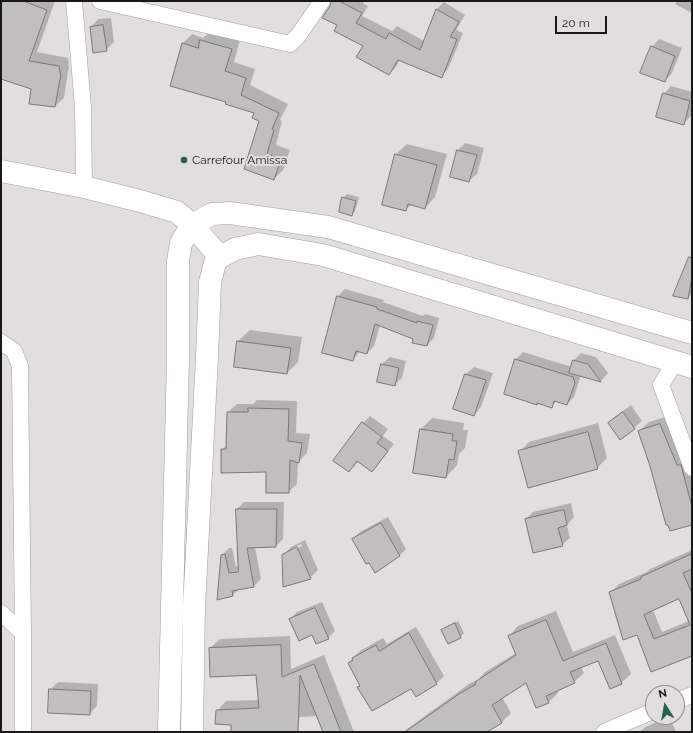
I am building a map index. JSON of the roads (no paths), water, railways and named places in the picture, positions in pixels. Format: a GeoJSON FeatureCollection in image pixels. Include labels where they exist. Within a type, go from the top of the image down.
{"type":"FeatureCollection","features":[{"type":"Feature","properties":{"kind":"street"},"geometry":{"type":"LineString","coordinates":[[74,1],[83,107],[84,187]]}},
{"type":"Feature","properties":{"kind":"street"},"geometry":{"type":"LineString","coordinates":[[100,1],[290,44],[298,36],[322,1]]}},
{"type":"Feature","properties":{"kind":"street"},"geometry":{"type":"LineString","coordinates":[[1,171],[84,187],[178,212],[192,225],[220,257]]}},
{"type":"Feature","properties":{"kind":"street"},"geometry":{"type":"LineString","coordinates":[[169,732],[178,358],[178,261],[181,243],[192,225],[212,214],[230,213],[328,227],[692,333]]}},
{"type":"Feature","properties":{"kind":"street"},"geometry":{"type":"LineString","coordinates":[[192,732],[194,607],[210,282],[215,263],[220,257],[235,249],[258,244],[323,255],[684,365]]}},
{"type":"Feature","properties":{"kind":"street"},"geometry":{"type":"LineString","coordinates":[[1,342],[14,351],[20,366],[23,633],[22,732]]}},
{"type":"Feature","properties":{"kind":"street"},"geometry":{"type":"LineString","coordinates":[[684,365],[660,386],[692,468]]}},
{"type":"Feature","properties":{"kind":"street"},"geometry":{"type":"LineString","coordinates":[[1,613],[23,633]]}},
{"type":"Feature","properties":{"kind":"street"},"geometry":{"type":"LineString","coordinates":[[604,732],[645,714]]}},
{"type":"Feature","properties":{"kind":"place","name":"Carrefour Amissa"},"geometry":{"type":"Point","coordinates":[184,160]}}]}
